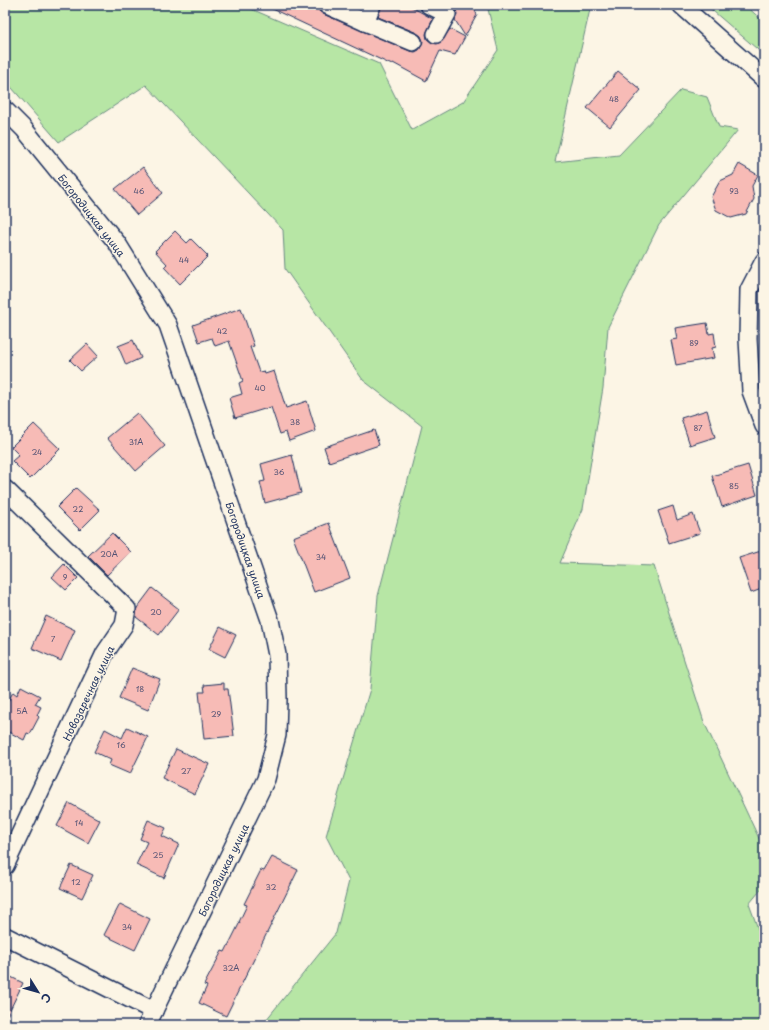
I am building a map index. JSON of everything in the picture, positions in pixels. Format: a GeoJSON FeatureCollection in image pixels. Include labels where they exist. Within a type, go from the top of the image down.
{"type":"FeatureCollection","features":[{"type":"Feature","properties":{"kind":"street"},"geometry":{"type":"LineString","coordinates":[[327,5],[413,42]]}},
{"type":"Feature","properties":{"kind":"street"},"geometry":{"type":"LineString","coordinates":[[365,22],[372,5]]}},
{"type":"Feature","properties":{"kind":"street"},"geometry":{"type":"LineString","coordinates":[[429,5],[447,14],[436,34]]}},
{"type":"Feature","properties":{"kind":"street"},"geometry":{"type":"LineString","coordinates":[[681,5],[760,70]]}},
{"type":"Feature","properties":{"kind":"street","name":"Богородицкая улица"},"geometry":{"type":"LineString","coordinates":[[5,110],[24,129],[117,243],[168,325],[270,620],[277,655],[277,735],[266,779],[151,1018]]}},
{"type":"Feature","properties":{"kind":"street"},"geometry":{"type":"LineString","coordinates":[[764,261],[749,290],[748,339],[751,391],[764,426]]}},
{"type":"Feature","properties":{"kind":"street","name":"Новозаречная улица"},"geometry":{"type":"LineString","coordinates":[[5,489],[127,608],[124,625],[105,653],[5,866]]}},
{"type":"Feature","properties":{"kind":"street"},"geometry":{"type":"LineString","coordinates":[[5,936],[151,1018]]}},
{"type":"Feature","properties":{"kind":"green space"},"geometry":{"type":"Polygon","coordinates":[[[5,5],[242,5],[379,64],[412,130],[463,102],[498,50],[487,5],[591,5],[555,162],[619,155],[681,90],[707,97],[719,127],[738,130],[659,225],[608,327],[603,388],[583,509],[560,563],[654,566],[704,722],[764,849],[764,886],[749,904],[764,945],[764,1025],[268,1025],[266,1020],[336,933],[349,881],[326,836],[370,689],[378,596],[422,426],[363,380],[285,269],[283,230],[146,85],[59,142],[5,80],[5,5]]]}},
{"type":"Feature","properties":{"kind":"green space"},"geometry":{"type":"Polygon","coordinates":[[[706,5],[745,5],[764,22],[764,55],[706,5]]]}},
{"type":"Feature","properties":{"kind":"building"},"geometry":{"type":"Polygon","coordinates":[[[264,5],[317,5],[319,11],[323,14],[415,52],[419,50],[422,45],[423,41],[421,36],[378,17],[382,5],[408,5],[433,19],[426,34],[427,39],[432,43],[437,44],[441,42],[450,29],[465,37],[455,55],[440,51],[426,81],[393,63],[392,65],[264,5]]]}},
{"type":"Feature","properties":{"kind":"building"},"geometry":{"type":"Polygon","coordinates":[[[451,5],[473,5],[477,15],[465,36],[455,20],[457,14],[456,9],[451,5]]]}},
{"type":"Feature","properties":{"kind":"building"},"geometry":{"type":"Polygon","coordinates":[[[618,71],[641,90],[610,127],[587,108],[618,71]]]}},
{"type":"Feature","properties":{"kind":"building"},"geometry":{"type":"Polygon","coordinates":[[[739,164],[758,175],[752,186],[754,199],[746,214],[731,218],[716,210],[711,197],[720,181],[733,175],[739,164]]]}},
{"type":"Feature","properties":{"kind":"building"},"geometry":{"type":"Polygon","coordinates":[[[143,167],[163,193],[137,215],[115,189],[143,167]]]}},
{"type":"Feature","properties":{"kind":"building"},"geometry":{"type":"Polygon","coordinates":[[[175,231],[187,243],[191,239],[208,256],[180,284],[164,267],[167,264],[155,251],[175,231]]]}},
{"type":"Feature","properties":{"kind":"building"},"geometry":{"type":"Polygon","coordinates":[[[241,308],[254,346],[250,347],[259,372],[264,371],[265,374],[274,371],[286,408],[307,401],[316,431],[289,441],[286,432],[280,434],[271,407],[235,418],[229,398],[242,394],[239,383],[243,381],[229,341],[215,346],[212,338],[199,342],[193,325],[241,308]]]}},
{"type":"Feature","properties":{"kind":"building"},"geometry":{"type":"Polygon","coordinates":[[[707,323],[709,334],[714,333],[716,347],[712,348],[714,358],[676,365],[671,340],[677,339],[675,328],[707,323]]]}},
{"type":"Feature","properties":{"kind":"building"},"geometry":{"type":"Polygon","coordinates":[[[133,340],[141,358],[126,365],[118,346],[133,340]]]}},
{"type":"Feature","properties":{"kind":"building"},"geometry":{"type":"Polygon","coordinates":[[[87,344],[98,356],[81,371],[70,360],[87,344]]]}},
{"type":"Feature","properties":{"kind":"building"},"geometry":{"type":"Polygon","coordinates":[[[707,410],[715,437],[690,445],[681,418],[707,410]]]}},
{"type":"Feature","properties":{"kind":"building"},"geometry":{"type":"Polygon","coordinates":[[[137,413],[165,446],[136,471],[107,438],[137,413]]]}},
{"type":"Feature","properties":{"kind":"building"},"geometry":{"type":"Polygon","coordinates":[[[34,424],[60,449],[30,479],[12,461],[19,455],[11,447],[34,424]]]}},
{"type":"Feature","properties":{"kind":"building"},"geometry":{"type":"Polygon","coordinates":[[[374,430],[379,445],[329,462],[324,447],[374,430]]]}},
{"type":"Feature","properties":{"kind":"building"},"geometry":{"type":"Polygon","coordinates":[[[292,455],[301,493],[265,503],[260,482],[265,481],[261,464],[292,455]]]}},
{"type":"Feature","properties":{"kind":"building"},"geometry":{"type":"Polygon","coordinates":[[[748,465],[757,495],[722,507],[712,476],[748,465]]]}},
{"type":"Feature","properties":{"kind":"building"},"geometry":{"type":"Polygon","coordinates":[[[76,488],[100,510],[80,530],[57,507],[76,488]]]}},
{"type":"Feature","properties":{"kind":"building"},"geometry":{"type":"Polygon","coordinates":[[[673,506],[677,520],[693,514],[700,533],[669,543],[658,511],[673,506]]]}},
{"type":"Feature","properties":{"kind":"building"},"geometry":{"type":"Polygon","coordinates":[[[329,523],[350,578],[314,592],[293,537],[329,523]]]}},
{"type":"Feature","properties":{"kind":"building"},"geometry":{"type":"Polygon","coordinates":[[[112,533],[131,552],[107,575],[88,556],[112,533]]]}},
{"type":"Feature","properties":{"kind":"building"},"geometry":{"type":"Polygon","coordinates":[[[764,550],[764,588],[751,593],[739,558],[764,550]]]}},
{"type":"Feature","properties":{"kind":"building"},"geometry":{"type":"Polygon","coordinates":[[[64,564],[78,578],[66,590],[52,577],[64,564]]]}},
{"type":"Feature","properties":{"kind":"building"},"geometry":{"type":"Polygon","coordinates":[[[152,588],[179,609],[159,635],[136,617],[137,608],[152,588]]]}},
{"type":"Feature","properties":{"kind":"building"},"geometry":{"type":"Polygon","coordinates":[[[46,616],[75,630],[61,661],[32,648],[46,616]]]}},
{"type":"Feature","properties":{"kind":"building"},"geometry":{"type":"Polygon","coordinates":[[[220,627],[236,635],[225,657],[209,649],[220,627]]]}},
{"type":"Feature","properties":{"kind":"building"},"geometry":{"type":"Polygon","coordinates":[[[132,668],[160,679],[148,710],[119,698],[132,668]]]}},
{"type":"Feature","properties":{"kind":"building"},"geometry":{"type":"Polygon","coordinates":[[[224,683],[224,689],[228,689],[234,736],[204,739],[199,692],[205,692],[204,685],[224,683]]]}},
{"type":"Feature","properties":{"kind":"building"},"geometry":{"type":"Polygon","coordinates":[[[21,686],[40,696],[35,704],[41,707],[37,715],[39,717],[30,734],[27,733],[24,740],[5,730],[5,707],[13,692],[17,695],[21,686]]]}},
{"type":"Feature","properties":{"kind":"building"},"geometry":{"type":"Polygon","coordinates":[[[127,727],[148,737],[130,774],[109,765],[111,760],[94,752],[105,729],[122,738],[127,727]]]}},
{"type":"Feature","properties":{"kind":"building"},"geometry":{"type":"Polygon","coordinates":[[[176,749],[209,764],[195,794],[162,778],[176,749]]]}},
{"type":"Feature","properties":{"kind":"building"},"geometry":{"type":"Polygon","coordinates":[[[69,803],[100,820],[88,843],[57,826],[69,803]]]}},
{"type":"Feature","properties":{"kind":"building"},"geometry":{"type":"Polygon","coordinates":[[[148,820],[166,828],[162,836],[179,844],[164,878],[136,865],[147,842],[140,839],[148,820]]]}},
{"type":"Feature","properties":{"kind":"building"},"geometry":{"type":"Polygon","coordinates":[[[272,857],[298,870],[226,1016],[199,1003],[207,986],[204,985],[222,951],[225,952],[240,922],[247,905],[244,904],[261,870],[264,871],[272,857]]]}},
{"type":"Feature","properties":{"kind":"building"},"geometry":{"type":"Polygon","coordinates":[[[71,865],[93,875],[82,898],[60,888],[71,865]]]}},
{"type":"Feature","properties":{"kind":"building"},"geometry":{"type":"Polygon","coordinates":[[[120,904],[150,919],[135,950],[104,935],[120,904]]]}},
{"type":"Feature","properties":{"kind":"building"},"geometry":{"type":"Polygon","coordinates":[[[5,974],[23,983],[5,1020],[5,974]]]}}]}
